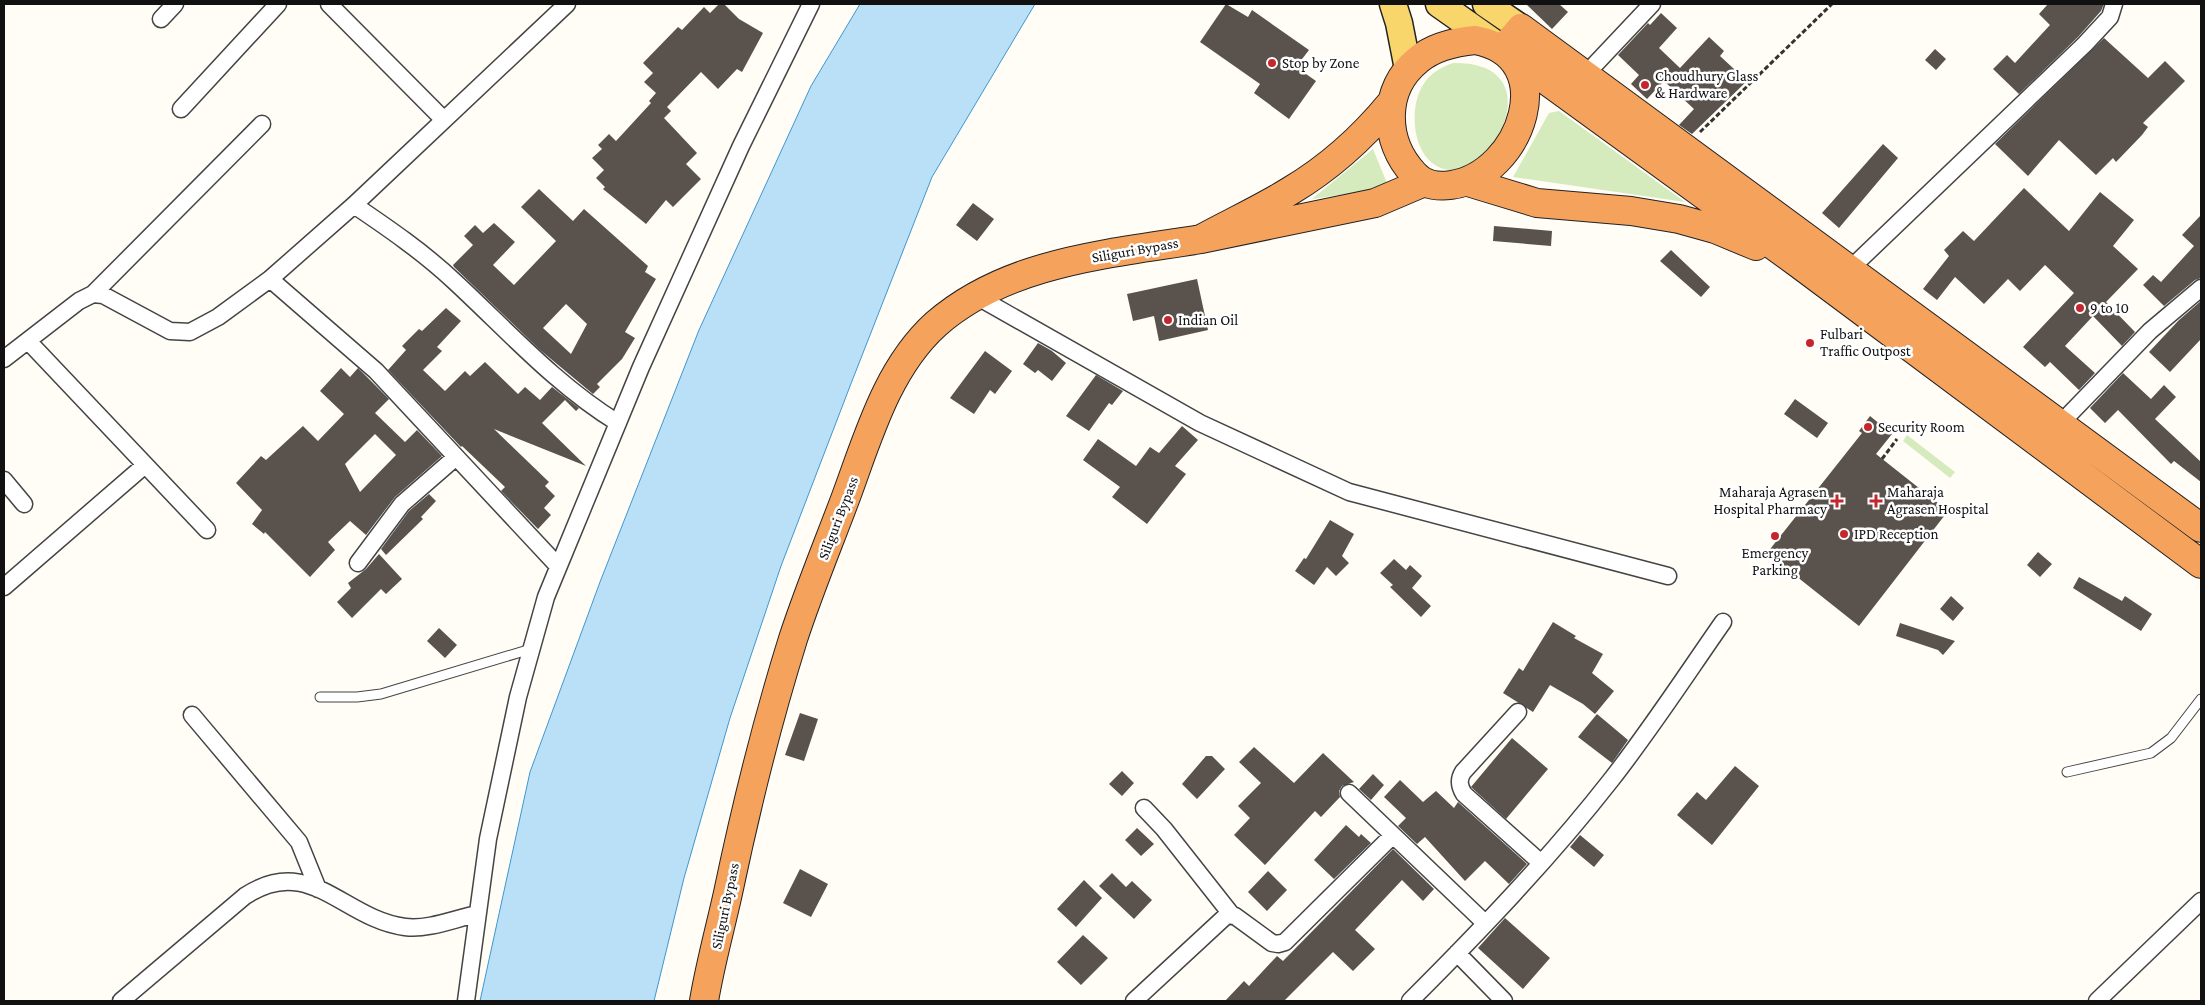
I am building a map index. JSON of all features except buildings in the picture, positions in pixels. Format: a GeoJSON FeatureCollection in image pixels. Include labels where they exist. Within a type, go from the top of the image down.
{"type":"FeatureCollection","features":[{"type":"Feature","properties":{"kind":"highway"},"geometry":{"type":"LineString","coordinates":[[1503,49],[1521,28],[2201,528]]}},
{"type":"Feature","properties":{"kind":"highway"},"geometry":{"type":"LineString","coordinates":[[1201,239],[1290,191],[1338,156],[1378,119],[1391,103],[1401,79],[1408,69],[1431,51],[1460,41],[1475,40],[1503,49],[1799,264],[2201,564]]}},
{"type":"Feature","properties":{"kind":"highway"},"geometry":{"type":"LineString","coordinates":[[1391,103],[1391,132],[1396,145],[1410,170],[1422,183],[1443,186],[1468,182],[1489,169],[1506,151],[1518,132],[1524,111],[1525,92],[1522,75],[1515,62],[1503,49]]}},
{"type":"Feature","properties":{"kind":"highway"},"geometry":{"type":"LineString","coordinates":[[1468,182],[1537,202],[1679,219],[1715,229],[1799,264]]}},
{"type":"Feature","properties":{"kind":"highway","name":"Siliguri Bypass"},"geometry":{"type":"LineString","coordinates":[[704,1001],[747,803],[794,636],[872,428],[907,357],[935,325],[976,296],[1003,281],[1044,268],[1095,256],[1201,239],[1375,203],[1422,183]]}},
{"type":"Feature","properties":{"kind":"main road"},"geometry":{"type":"LineString","coordinates":[[1393,4],[1400,22],[1408,69]]}},
{"type":"Feature","properties":{"kind":"main road"},"geometry":{"type":"LineString","coordinates":[[1439,4],[1503,49]]}},
{"type":"Feature","properties":{"kind":"main road"},"geometry":{"type":"LineString","coordinates":[[1486,4],[1521,28]]}},
{"type":"Feature","properties":{"kind":"street"},"geometry":{"type":"LineString","coordinates":[[161,19],[175,4]]}},
{"type":"Feature","properties":{"kind":"street"},"geometry":{"type":"LineString","coordinates":[[181,109],[278,4]]}},
{"type":"Feature","properties":{"kind":"street"},"geometry":{"type":"LineString","coordinates":[[329,4],[444,120]]}},
{"type":"Feature","properties":{"kind":"street"},"geometry":{"type":"LineString","coordinates":[[92,294],[111,298],[170,331],[190,332],[218,317],[270,279],[354,205],[567,4]]}},
{"type":"Feature","properties":{"kind":"street"},"geometry":{"type":"LineString","coordinates":[[466,1001],[488,838],[531,649],[558,566],[618,422],[740,146],[811,4]]}},
{"type":"Feature","properties":{"kind":"street"},"geometry":{"type":"LineString","coordinates":[[1584,75],[1652,4]]}},
{"type":"Feature","properties":{"kind":"street"},"geometry":{"type":"LineString","coordinates":[[1849,270],[2085,44],[2110,17],[2114,4]]}},
{"type":"Feature","properties":{"kind":"street"},"geometry":{"type":"LineString","coordinates":[[4,359],[79,301],[92,294],[262,124]]}},
{"type":"Feature","properties":{"kind":"street"},"geometry":{"type":"LineString","coordinates":[[354,205],[394,233],[452,280],[504,330],[586,403],[618,422]]}},
{"type":"Feature","properties":{"kind":"street"},"geometry":{"type":"LineString","coordinates":[[270,279],[376,371],[558,566]]}},
{"type":"Feature","properties":{"kind":"street"},"geometry":{"type":"LineString","coordinates":[[2060,424],[2150,331],[2201,288]]}},
{"type":"Feature","properties":{"kind":"street"},"geometry":{"type":"LineString","coordinates":[[976,296],[1200,423],[1349,492],[1668,576]]}},
{"type":"Feature","properties":{"kind":"street"},"geometry":{"type":"LineString","coordinates":[[28,341],[207,530]]}},
{"type":"Feature","properties":{"kind":"street"},"geometry":{"type":"LineString","coordinates":[[358,563],[402,504],[456,456]]}},
{"type":"Feature","properties":{"kind":"street"},"geometry":{"type":"LineString","coordinates":[[4,587],[145,465]]}},
{"type":"Feature","properties":{"kind":"street"},"geometry":{"type":"LineString","coordinates":[[4,480],[24,504]]}},
{"type":"Feature","properties":{"kind":"street"},"geometry":{"type":"LineString","coordinates":[[1410,1001],[1457,954],[1612,779],[1723,622]]}},
{"type":"Feature","properties":{"kind":"street"},"geometry":{"type":"LineString","coordinates":[[1518,712],[1463,772],[1459,778],[1460,786],[1464,794],[1540,862]]}},
{"type":"Feature","properties":{"kind":"street"},"geometry":{"type":"LineString","coordinates":[[192,715],[299,842],[318,889]]}},
{"type":"Feature","properties":{"kind":"street"},"geometry":{"type":"LineString","coordinates":[[1349,793],[1484,923]]}},
{"type":"Feature","properties":{"kind":"street"},"geometry":{"type":"LineString","coordinates":[[1144,808],[1164,829],[1231,914],[1272,942],[1278,944],[1285,942],[1392,836]]}},
{"type":"Feature","properties":{"kind":"street"},"geometry":{"type":"LineString","coordinates":[[121,1001],[245,896],[261,885],[279,880],[298,881],[318,889],[366,914],[405,927],[422,927],[477,914]]}},
{"type":"Feature","properties":{"kind":"street"},"geometry":{"type":"LineString","coordinates":[[2097,1001],[2201,901]]}},
{"type":"Feature","properties":{"kind":"street"},"geometry":{"type":"LineString","coordinates":[[1134,1001],[1216,924],[1231,914]]}},
{"type":"Feature","properties":{"kind":"street"},"geometry":{"type":"LineString","coordinates":[[1457,954],[1504,1001]]}},
{"type":"Feature","properties":{"kind":"lane"},"geometry":{"type":"LineString","coordinates":[[320,697],[357,697],[382,694],[531,649]]}},
{"type":"Feature","properties":{"kind":"lane"},"geometry":{"type":"LineString","coordinates":[[2066,772],[2151,753],[2171,738],[2201,699]]}},
{"type":"Feature","properties":{"kind":"path"},"geometry":{"type":"LineString","coordinates":[[1684,149],[1832,4]]}},
{"type":"Feature","properties":{"kind":"path"},"geometry":{"type":"LineString","coordinates":[[1882,459],[1897,439]]}},
{"type":"Feature","properties":{"kind":"green space"},"geometry":{"type":"Polygon","coordinates":[[[1453,63],[1486,69],[1504,84],[1508,106],[1501,129],[1487,150],[1469,165],[1448,170],[1429,160],[1423,152],[1416,133],[1415,111],[1420,90],[1428,78],[1437,70],[1453,63]]]}},
{"type":"Feature","properties":{"kind":"green space"},"geometry":{"type":"Polygon","coordinates":[[[1559,111],[1685,202],[1513,177],[1549,113],[1559,111]]]}},
{"type":"Feature","properties":{"kind":"green space"},"geometry":{"type":"Polygon","coordinates":[[[1373,149],[1389,188],[1312,199],[1373,149]]]}},
{"type":"Feature","properties":{"kind":"green space"},"geometry":{"type":"Polygon","coordinates":[[[1907,435],[1955,472],[1950,478],[1903,441],[1907,435]]]}},
{"type":"Feature","properties":{"kind":"water"},"geometry":{"type":"Polygon","coordinates":[[[860,4],[1035,4],[932,177],[781,566],[730,718],[684,878],[654,1001],[480,1001],[530,772],[600,582],[699,330],[811,86],[860,4]]]}},
{"type":"Feature","properties":{"kind":"place","name":"Stop by Zone"},"geometry":{"type":"Point","coordinates":[1272,63]}},
{"type":"Feature","properties":{"kind":"place","name":"Choudhury Glass & Hardware"},"geometry":{"type":"Point","coordinates":[1645,85]}},
{"type":"Feature","properties":{"kind":"place","name":"9 to 10"},"geometry":{"type":"Point","coordinates":[2080,308]}},
{"type":"Feature","properties":{"kind":"place","name":"Indian Oil"},"geometry":{"type":"Point","coordinates":[1168,320]}},
{"type":"Feature","properties":{"kind":"place","name":"Fulbari Traffic Outpost"},"geometry":{"type":"Point","coordinates":[1810,343]}},
{"type":"Feature","properties":{"kind":"place","name":"Security Room"},"geometry":{"type":"Point","coordinates":[1868,427]}},
{"type":"Feature","properties":{"kind":"place","name":"Maharaja Agrasen Hospital Pharmacy"},"geometry":{"type":"Point","coordinates":[1837,501]}},
{"type":"Feature","properties":{"kind":"place","name":"Maharaja Agrasen Hospital"},"geometry":{"type":"Point","coordinates":[1876,501]}},
{"type":"Feature","properties":{"kind":"place","name":"IPD Reception"},"geometry":{"type":"Point","coordinates":[1844,534]}},
{"type":"Feature","properties":{"kind":"place","name":"Emergency Parking"},"geometry":{"type":"Point","coordinates":[1775,536]}}]}
